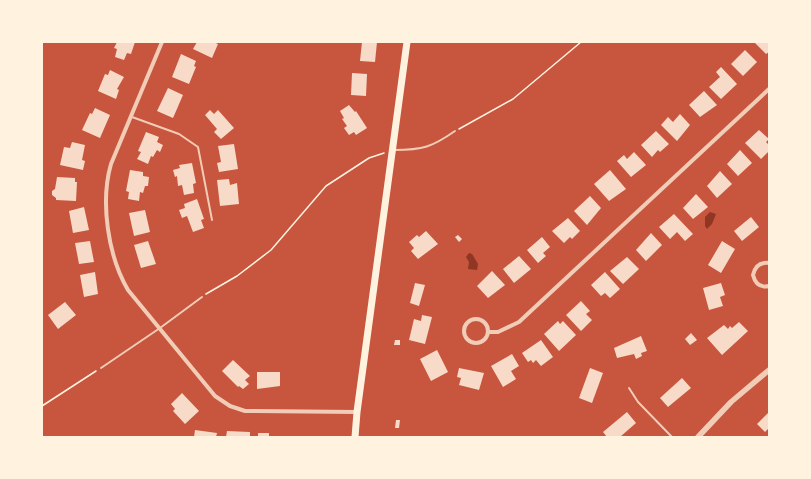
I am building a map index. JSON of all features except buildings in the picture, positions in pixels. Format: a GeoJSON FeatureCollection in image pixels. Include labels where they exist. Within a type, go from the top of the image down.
{"type":"FeatureCollection","features":[{"type":"Feature","properties":{"kind":"main road"},"geometry":{"type":"LineString","coordinates":[[355,437],[356,412],[407,42]]}},
{"type":"Feature","properties":{"kind":"street"},"geometry":{"type":"LineString","coordinates":[[162,42],[130,116],[107,179],[105,196],[107,216],[119,275],[128,290],[215,396],[230,406],[245,411],[356,412]]}},
{"type":"Feature","properties":{"kind":"street"},"geometry":{"type":"LineString","coordinates":[[488,332],[498,332],[519,322],[769,89]]}},
{"type":"Feature","properties":{"kind":"street"},"geometry":{"type":"LineString","coordinates":[[769,263],[760,264],[756,267],[753,275],[756,283],[763,287],[768,287],[769,292]]}},
{"type":"Feature","properties":{"kind":"street"},"geometry":{"type":"LineString","coordinates":[[479,319],[486,324],[488,332],[484,339],[477,343],[469,341],[466,338],[464,330],[471,320],[479,319]]}},
{"type":"Feature","properties":{"kind":"street"},"geometry":{"type":"LineString","coordinates":[[698,437],[731,402],[769,370]]}},
{"type":"Feature","properties":{"kind":"lane"},"geometry":{"type":"LineString","coordinates":[[130,116],[180,134],[198,147],[212,220]]}},
{"type":"Feature","properties":{"kind":"lane"},"geometry":{"type":"LineString","coordinates":[[393,150],[421,149],[436,144],[455,131]]}},
{"type":"Feature","properties":{"kind":"lane"},"geometry":{"type":"LineString","coordinates":[[101,368],[160,328],[202,297]]}},
{"type":"Feature","properties":{"kind":"lane"},"geometry":{"type":"LineString","coordinates":[[629,388],[638,402],[672,437]]}},
{"type":"Feature","properties":{"kind":"path"},"geometry":{"type":"LineString","coordinates":[[455,131],[513,99],[582,42]]}},
{"type":"Feature","properties":{"kind":"path"},"geometry":{"type":"LineString","coordinates":[[202,297],[237,276],[271,250],[326,186],[369,158],[393,150]]}},
{"type":"Feature","properties":{"kind":"path"},"geometry":{"type":"LineString","coordinates":[[42,406],[101,368]]}},
{"type":"Feature","properties":{"kind":"shaded area"},"geometry":{"type":"Polygon","coordinates":[[[710,212],[716,214],[712,224],[707,229],[705,226],[705,217],[710,212]]]}},
{"type":"Feature","properties":{"kind":"shaded area"},"geometry":{"type":"Polygon","coordinates":[[[469,253],[472,254],[478,264],[477,270],[468,269],[469,262],[466,257],[469,253]]]}}]}
